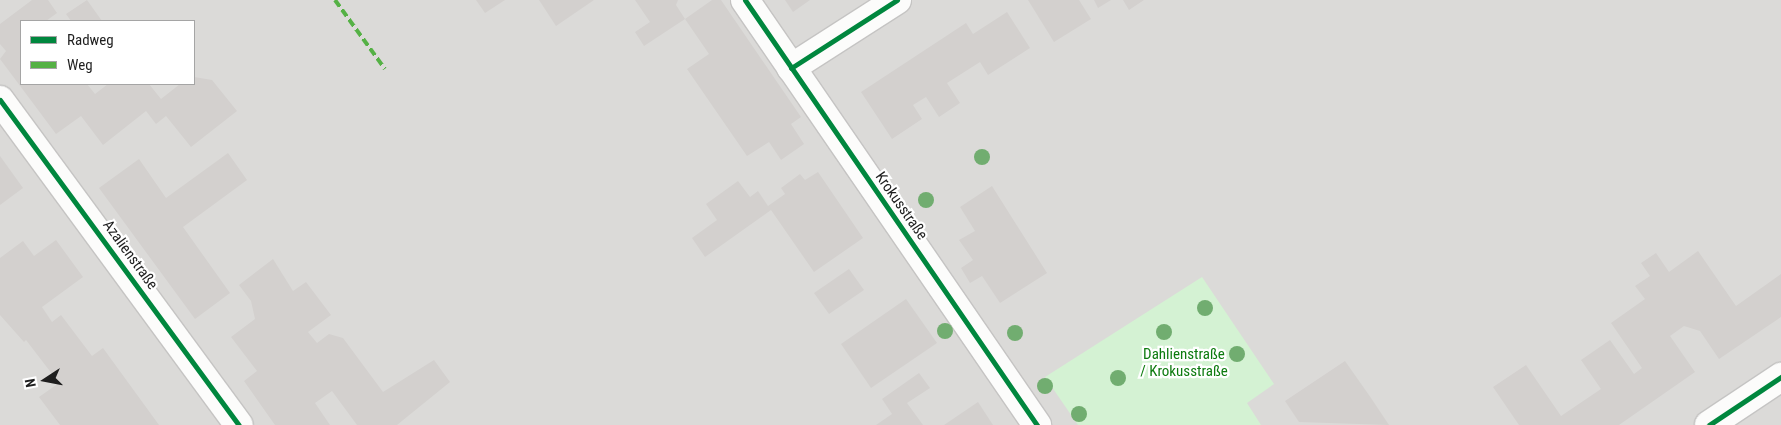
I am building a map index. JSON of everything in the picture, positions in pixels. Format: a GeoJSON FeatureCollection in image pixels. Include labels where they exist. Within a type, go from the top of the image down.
{"type":"FeatureCollection","features":[{"type":"Feature","properties":{"kind":"street","name":"Krokusstraße"},"geometry":{"type":"LineString","coordinates":[[746,0],[1037,425]]}},
{"type":"Feature","properties":{"kind":"street"},"geometry":{"type":"LineString","coordinates":[[791,68],[897,0]]}},
{"type":"Feature","properties":{"kind":"street","name":"Azalienstraße"},"geometry":{"type":"LineString","coordinates":[[0,100],[239,425]]}},
{"type":"Feature","properties":{"kind":"street"},"geometry":{"type":"LineString","coordinates":[[1709,425],[1781,377]]}},
{"type":"Feature","properties":{"kind":"shaded area"},"geometry":{"type":"Polygon","coordinates":[[[0,0],[1781,0],[1781,425],[0,425],[0,0]]]}},
{"type":"Feature","properties":{"kind":"green space","name":"Dahlienstraße / Krokusstraße"},"geometry":{"type":"Polygon","coordinates":[[[1202,277],[1274,384],[1247,403],[1261,425],[1078,425],[1045,377],[1202,277]]]}},
{"type":"Feature","properties":{"kind":"building"},"geometry":{"type":"Polygon","coordinates":[[[32,0],[48,0],[57,13],[47,20],[20,20],[20,85],[88,85],[95,94],[107,85],[150,85],[161,99],[179,85],[195,85],[195,77],[212,80],[237,111],[191,147],[166,116],[156,124],[146,111],[103,145],[81,116],[56,134],[0,59],[6,51],[0,44],[0,24],[32,0]]]}},
{"type":"Feature","properties":{"kind":"building"},"geometry":{"type":"Polygon","coordinates":[[[87,0],[101,20],[70,20],[66,14],[87,0]]]}},
{"type":"Feature","properties":{"kind":"building"},"geometry":{"type":"Polygon","coordinates":[[[476,0],[505,0],[485,13],[476,0]]]}},
{"type":"Feature","properties":{"kind":"building"},"geometry":{"type":"Polygon","coordinates":[[[539,0],[594,0],[556,26],[539,0]]]}},
{"type":"Feature","properties":{"kind":"building"},"geometry":{"type":"Polygon","coordinates":[[[635,0],[678,0],[676,5],[685,19],[644,46],[635,32],[650,22],[635,0]]]}},
{"type":"Feature","properties":{"kind":"building"},"geometry":{"type":"Polygon","coordinates":[[[712,0],[721,0],[801,117],[791,124],[804,144],[781,160],[769,142],[747,156],[687,69],[709,54],[685,19],[712,0]]]}},
{"type":"Feature","properties":{"kind":"building"},"geometry":{"type":"Polygon","coordinates":[[[785,0],[810,0],[793,12],[785,0]]]}},
{"type":"Feature","properties":{"kind":"building"},"geometry":{"type":"Polygon","coordinates":[[[1028,0],[1079,0],[1091,19],[1054,42],[1028,0]]]}},
{"type":"Feature","properties":{"kind":"building"},"geometry":{"type":"Polygon","coordinates":[[[1094,0],[1111,0],[1098,8],[1094,0]]]}},
{"type":"Feature","properties":{"kind":"building"},"geometry":{"type":"Polygon","coordinates":[[[1123,0],[1144,0],[1129,10],[1123,0]]]}},
{"type":"Feature","properties":{"kind":"building"},"geometry":{"type":"Polygon","coordinates":[[[1007,12],[1030,48],[988,75],[980,62],[947,83],[960,103],[939,117],[926,97],[913,105],[922,119],[892,139],[861,92],[966,23],[973,34],[1007,12]]]}},
{"type":"Feature","properties":{"kind":"building"},"geometry":{"type":"Polygon","coordinates":[[[228,153],[247,180],[183,227],[230,293],[195,319],[99,188],[139,159],[166,198],[228,153]]]}},
{"type":"Feature","properties":{"kind":"building"},"geometry":{"type":"Polygon","coordinates":[[[0,156],[23,188],[0,205],[0,156]]]}},
{"type":"Feature","properties":{"kind":"building"},"geometry":{"type":"Polygon","coordinates":[[[818,172],[863,238],[814,272],[771,210],[705,257],[692,238],[717,220],[706,204],[738,181],[750,197],[758,191],[768,206],[785,194],[781,188],[800,174],[805,180],[818,172]]]}},
{"type":"Feature","properties":{"kind":"building"},"geometry":{"type":"Polygon","coordinates":[[[992,186],[1047,273],[1000,303],[982,276],[970,283],[961,268],[973,260],[959,240],[975,231],[960,207],[992,186]]]}},
{"type":"Feature","properties":{"kind":"building"},"geometry":{"type":"Polygon","coordinates":[[[56,240],[83,277],[42,307],[52,322],[61,315],[92,356],[103,348],[159,425],[60,425],[39,397],[59,383],[26,340],[24,342],[0,315],[0,258],[23,241],[34,256],[56,240]]]}},
{"type":"Feature","properties":{"kind":"building"},"geometry":{"type":"Polygon","coordinates":[[[1698,251],[1736,306],[1781,274],[1781,317],[1719,359],[1700,331],[1684,326],[1670,336],[1695,372],[1619,425],[1519,425],[1493,387],[1526,365],[1561,416],[1601,389],[1581,360],[1610,340],[1634,374],[1642,368],[1611,323],[1645,299],[1635,286],[1650,276],[1641,263],[1656,253],[1669,272],[1698,251]]]}},
{"type":"Feature","properties":{"kind":"building"},"geometry":{"type":"Polygon","coordinates":[[[273,259],[293,291],[306,282],[331,315],[308,332],[317,343],[329,334],[343,338],[383,392],[434,360],[450,382],[397,425],[357,425],[332,391],[315,403],[330,425],[275,425],[244,381],[257,371],[231,337],[255,319],[251,301],[239,285],[273,259]]]}},
{"type":"Feature","properties":{"kind":"building"},"geometry":{"type":"Polygon","coordinates":[[[849,269],[864,290],[829,314],[814,293],[849,269]]]}},
{"type":"Feature","properties":{"kind":"building"},"geometry":{"type":"Polygon","coordinates":[[[906,299],[937,343],[871,388],[841,344],[906,299]]]}},
{"type":"Feature","properties":{"kind":"building"},"geometry":{"type":"Polygon","coordinates":[[[1345,361],[1389,425],[1299,422],[1285,401],[1345,361]]]}},
{"type":"Feature","properties":{"kind":"building"},"geometry":{"type":"Polygon","coordinates":[[[919,373],[930,388],[907,403],[923,425],[876,425],[892,414],[882,399],[919,373]]]}},
{"type":"Feature","properties":{"kind":"building"},"geometry":{"type":"Polygon","coordinates":[[[978,402],[993,425],[944,425],[978,402]]]}},
{"type":"Feature","properties":{"kind":"marked path"},"geometry":{"type":"LineString","coordinates":[[335,0],[385,69]]}},
{"type":"Feature","properties":{"kind":"cycle path"},"geometry":{"type":"LineString","coordinates":[[745,0],[1037,425]]}},
{"type":"Feature","properties":{"kind":"cycle path"},"geometry":{"type":"LineString","coordinates":[[791,68],[897,0]]}},
{"type":"Feature","properties":{"kind":"cycle path"},"geometry":{"type":"LineString","coordinates":[[0,100],[239,425]]}},
{"type":"Feature","properties":{"kind":"cycle path"},"geometry":{"type":"LineString","coordinates":[[1709,425],[1781,377]]}}]}
